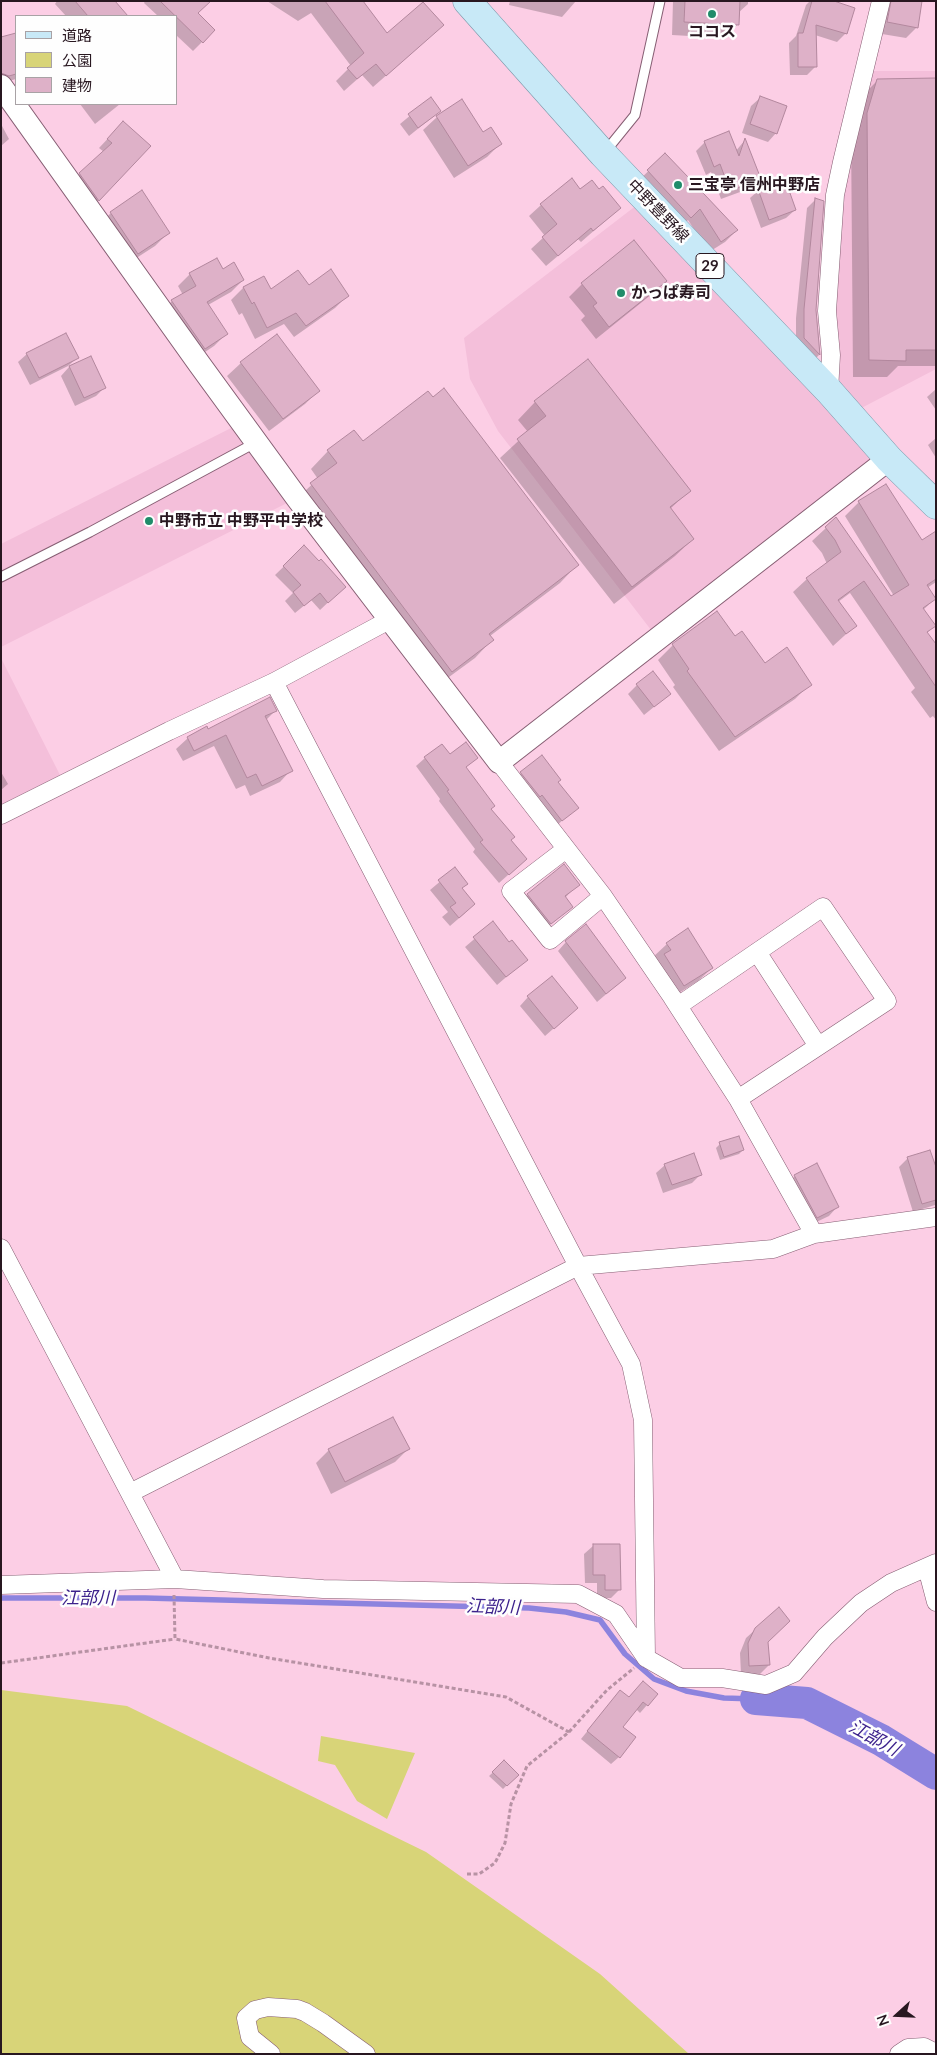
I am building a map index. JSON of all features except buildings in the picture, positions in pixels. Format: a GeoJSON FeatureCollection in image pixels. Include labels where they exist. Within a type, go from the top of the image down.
{"type":"FeatureCollection","features":[{"type":"Feature","properties":{"kind":"main road","name":"中野豊野線"},"geometry":{"type":"LineString","coordinates":[[467,1],[482,12],[603,154],[829,391],[889,459],[936,505]]}},
{"type":"Feature","properties":{"kind":"street"},"geometry":{"type":"LineString","coordinates":[[829,391],[831,355],[827,311],[835,195],[881,1]]}},
{"type":"Feature","properties":{"kind":"street"},"geometry":{"type":"LineString","coordinates":[[1,86],[297,498],[603,896],[678,1006],[738,1099],[814,1234]]}},
{"type":"Feature","properties":{"kind":"street"},"geometry":{"type":"LineString","coordinates":[[499,762],[889,459]]}},
{"type":"Feature","properties":{"kind":"street"},"geometry":{"type":"LineString","coordinates":[[1,815],[169,731],[274,682],[391,619]]}},
{"type":"Feature","properties":{"kind":"street"},"geometry":{"type":"LineString","coordinates":[[274,682],[578,1266],[631,1364],[643,1420],[646,1658]]}},
{"type":"Feature","properties":{"kind":"street"},"geometry":{"type":"LineString","coordinates":[[566,849],[511,891],[550,940],[603,896]]}},
{"type":"Feature","properties":{"kind":"street"},"geometry":{"type":"LineString","coordinates":[[678,1006],[823,907],[887,1001],[738,1099]]}},
{"type":"Feature","properties":{"kind":"street"},"geometry":{"type":"LineString","coordinates":[[757,952],[818,1046]]}},
{"type":"Feature","properties":{"kind":"street"},"geometry":{"type":"LineString","coordinates":[[130,1493],[578,1266],[773,1249],[814,1234],[936,1217]]}},
{"type":"Feature","properties":{"kind":"street"},"geometry":{"type":"LineString","coordinates":[[1,1248],[174,1577]]}},
{"type":"Feature","properties":{"kind":"street"},"geometry":{"type":"LineString","coordinates":[[1,1585],[174,1577],[322,1589],[578,1594],[616,1614],[646,1658],[681,1678],[722,1678],[766,1685],[794,1673],[825,1637],[860,1603],[891,1583],[931,1565],[936,1602]]}},
{"type":"Feature","properties":{"kind":"street"},"geometry":{"type":"LineString","coordinates":[[271,2054],[250,2037],[246,2018],[255,2010],[274,2007],[297,2009],[305,2012],[366,2054]]}},
{"type":"Feature","properties":{"kind":"street"},"geometry":{"type":"LineString","coordinates":[[899,2054],[908,2048],[924,2047],[936,2052]]}},
{"type":"Feature","properties":{"kind":"lane"},"geometry":{"type":"LineString","coordinates":[[603,154],[635,115],[660,1]]}},
{"type":"Feature","properties":{"kind":"lane"},"geometry":{"type":"LineString","coordinates":[[1,577],[90,532],[257,442]]}},
{"type":"Feature","properties":{"kind":"path"},"geometry":{"type":"LineString","coordinates":[[174,1577],[175,1639]]}},
{"type":"Feature","properties":{"kind":"path"},"geometry":{"type":"LineString","coordinates":[[1,1663],[175,1639],[269,1658],[506,1698],[569,1732]]}},
{"type":"Feature","properties":{"kind":"path"},"geometry":{"type":"LineString","coordinates":[[467,1874],[479,1874],[495,1863],[505,1843],[511,1804],[527,1766],[569,1732],[607,1690],[646,1658]]}},
{"type":"Feature","properties":{"kind":"shaded area"},"geometry":{"type":"Polygon","coordinates":[[[864,71],[936,71],[936,369],[850,414],[889,459],[658,639],[498,431],[470,379],[464,338],[646,198],[829,391],[835,195],[864,71]]]}},
{"type":"Feature","properties":{"kind":"shaded area","name":"中野市立 中野平中学校"},"geometry":{"type":"Polygon","coordinates":[[[243,422],[297,498],[1,647],[1,544],[243,422]]]}},
{"type":"Feature","properties":{"kind":"shaded area"},"geometry":{"type":"Polygon","coordinates":[[[1,658],[64,783],[1,815],[1,658]]]}},
{"type":"Feature","properties":{"kind":"green space"},"geometry":{"type":"Polygon","coordinates":[[[1,1690],[127,1706],[426,1852],[600,1974],[689,2054],[1,2054],[1,1690]]]}},
{"type":"Feature","properties":{"kind":"green space"},"geometry":{"type":"Polygon","coordinates":[[[321,1736],[415,1753],[387,1819],[357,1801],[335,1765],[318,1761],[321,1736]]]}},
{"type":"Feature","properties":{"kind":"waterway","name":"江部川"},"geometry":{"type":"LineString","coordinates":[[1,1598],[145,1598],[529,1608],[566,1612],[600,1620],[625,1654],[654,1679],[686,1691],[724,1698],[756,1699]]}},
{"type":"Feature","properties":{"kind":"waterway","name":"江部川"},"geometry":{"type":"LineString","coordinates":[[756,1699],[807,1703],[881,1740],[936,1774]]}},
{"type":"Feature","properties":{"kind":"place","name":"ココス"},"geometry":{"type":"Point","coordinates":[712,14]}},
{"type":"Feature","properties":{"kind":"place","name":"三宝亭 信州中野店"},"geometry":{"type":"Point","coordinates":[678,185]}},
{"type":"Feature","properties":{"kind":"place","name":"かっぱ寿司"},"geometry":{"type":"Point","coordinates":[621,293]}},
{"type":"Feature","properties":{"kind":"place","name":"中野市立 中野平中学校"},"geometry":{"type":"Point","coordinates":[149,521]}}]}
